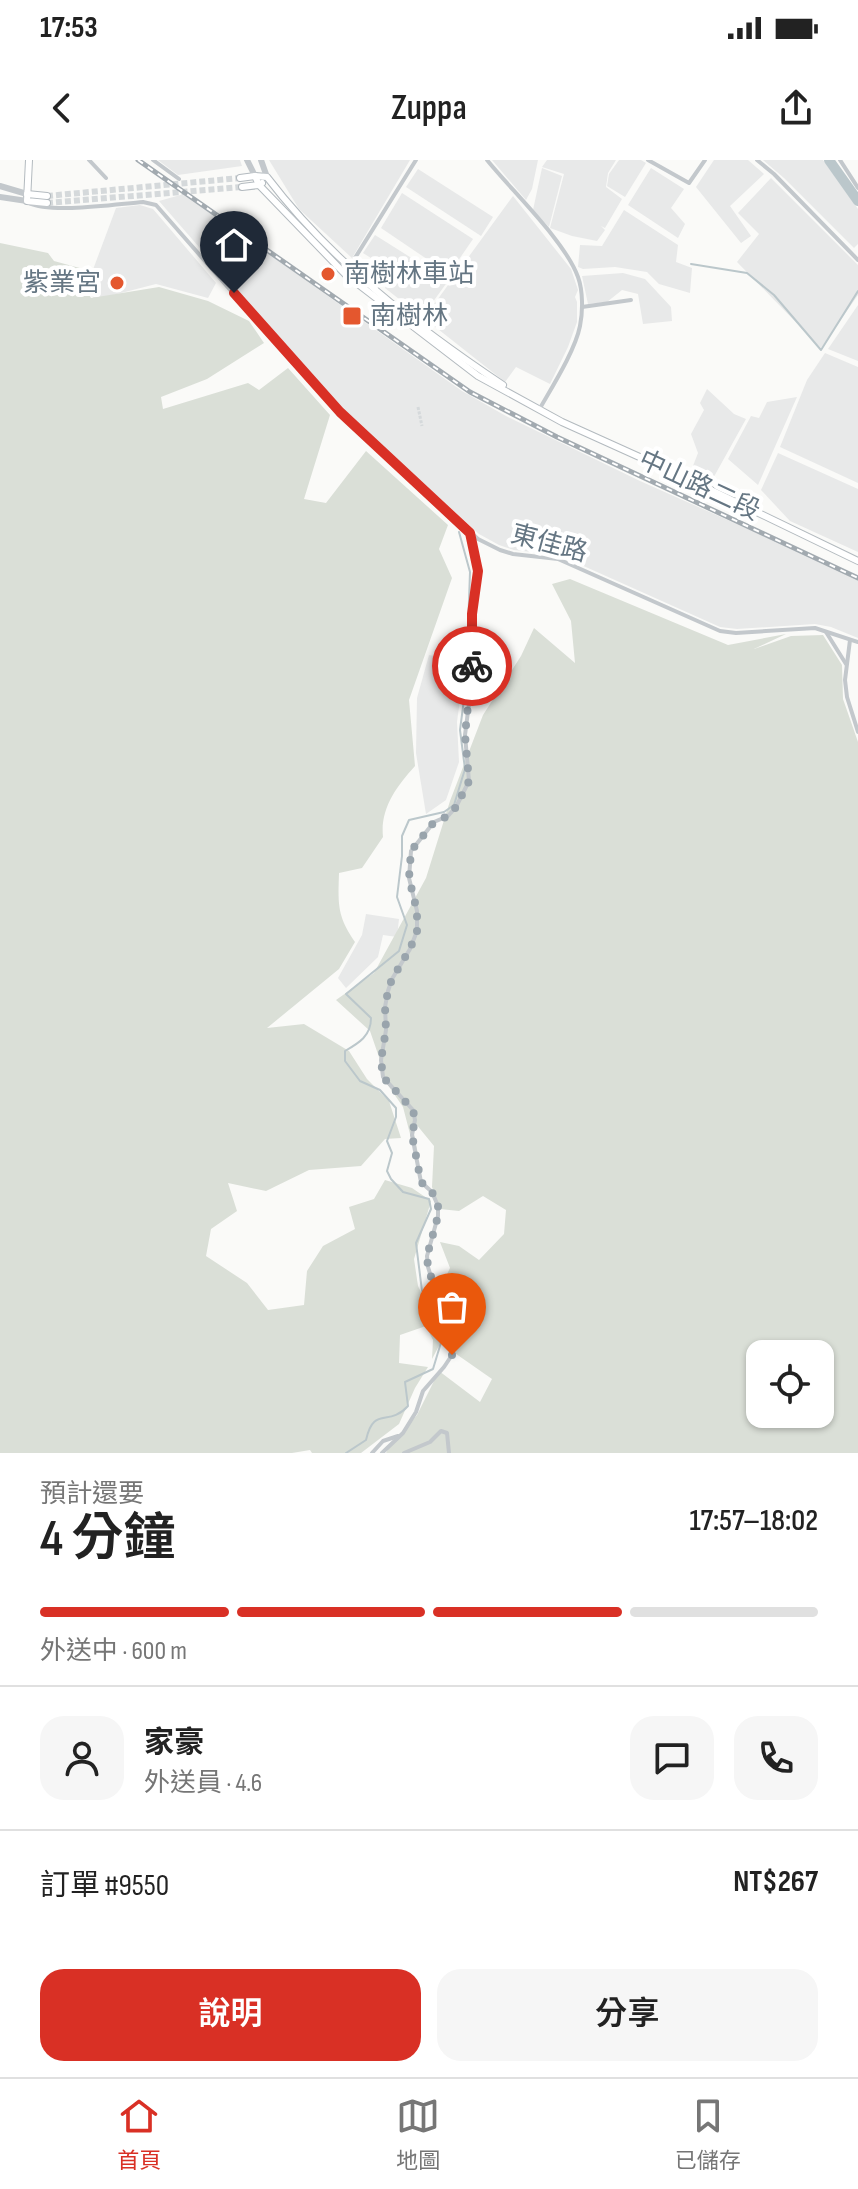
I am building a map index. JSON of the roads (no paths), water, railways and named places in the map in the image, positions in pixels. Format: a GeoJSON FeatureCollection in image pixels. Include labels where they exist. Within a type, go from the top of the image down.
{"type":"FeatureCollection","features":[{"type":"Feature","properties":{"kind":"main road"},"geometry":{"type":"LineString","coordinates":[[29,160],[27,197],[47,200]]}},
{"type":"Feature","properties":{"kind":"main road","name":"中山路二段"},"geometry":{"type":"LineString","coordinates":[[255,176],[259,185],[347,271],[539,410],[858,561]]}},
{"type":"Feature","properties":{"kind":"main road"},"geometry":{"type":"LineString","coordinates":[[240,178],[267,177]]}},
{"type":"Feature","properties":{"kind":"main road"},"geometry":{"type":"LineString","coordinates":[[242,187],[259,185],[267,177]]}},
{"type":"Feature","properties":{"kind":"main road","name":"中山路二段"},"geometry":{"type":"LineString","coordinates":[[267,177],[347,271]]}},
{"type":"Feature","properties":{"kind":"street"},"geometry":{"type":"LineString","coordinates":[[89,160],[106,178]]}},
{"type":"Feature","properties":{"kind":"street"},"geometry":{"type":"LineString","coordinates":[[153,160],[179,179]]}},
{"type":"Feature","properties":{"kind":"street"},"geometry":{"type":"LineString","coordinates":[[247,160],[255,176]]}},
{"type":"Feature","properties":{"kind":"street"},"geometry":{"type":"LineString","coordinates":[[261,160],[267,177]]}},
{"type":"Feature","properties":{"kind":"street"},"geometry":{"type":"LineString","coordinates":[[347,271],[416,160]]}},
{"type":"Feature","properties":{"kind":"street"},"geometry":{"type":"LineString","coordinates":[[487,160],[552,236],[580,280],[580,329],[539,410]]}},
{"type":"Feature","properties":{"kind":"street"},"geometry":{"type":"LineString","coordinates":[[648,160],[689,183],[705,160]]}},
{"type":"Feature","properties":{"kind":"street"},"geometry":{"type":"LineString","coordinates":[[757,160],[857,256]]}},
{"type":"Feature","properties":{"kind":"street"},"geometry":{"type":"LineString","coordinates":[[840,160],[858,188]]}},
{"type":"Feature","properties":{"kind":"street"},"geometry":{"type":"LineString","coordinates":[[0,186],[27,197]]}},
{"type":"Feature","properties":{"kind":"street"},"geometry":{"type":"LineString","coordinates":[[0,197],[27,197]]}},
{"type":"Feature","properties":{"kind":"street","name":"東佳路"},"geometry":{"type":"LineString","coordinates":[[27,197],[36,206],[150,202],[156,205],[340,412],[470,533],[500,550],[558,559],[720,631],[736,633],[815,628],[858,642]]}},
{"type":"Feature","properties":{"kind":"street"},"geometry":{"type":"LineString","coordinates":[[581,307],[631,300]]}},
{"type":"Feature","properties":{"kind":"street"},"geometry":{"type":"LineString","coordinates":[[382,1453],[400,1435],[416,1412],[423,1391],[452,1355],[457,1331],[456,1320],[436,1293],[428,1267],[427,1256],[438,1206],[432,1192],[421,1182],[412,1135],[413,1110],[383,1077],[381,1060],[386,1030],[385,1007],[392,979],[417,931],[417,911],[409,878],[411,851],[434,822],[448,816],[456,807],[469,781],[465,735],[471,688],[472,614],[478,571],[470,533]]}},
{"type":"Feature","properties":{"kind":"street"},"geometry":{"type":"LineString","coordinates":[[825,631],[846,664]]}},
{"type":"Feature","properties":{"kind":"street"},"geometry":{"type":"LineString","coordinates":[[850,639],[846,664],[847,697],[858,732]]}},
{"type":"Feature","properties":{"kind":"street"},"geometry":{"type":"LineString","coordinates":[[404,1453],[430,1442],[441,1431],[447,1433],[449,1453]]}},
{"type":"Feature","properties":{"kind":"street"},"geometry":{"type":"LineString","coordinates":[[372,1453],[383,1441],[400,1435]]}},
{"type":"Feature","properties":{"kind":"waterway"},"geometry":{"type":"LineString","coordinates":[[829,160],[858,201]]}},
{"type":"Feature","properties":{"kind":"waterway"},"geometry":{"type":"LineString","coordinates":[[691,264],[747,273],[774,295],[821,350],[858,291]]}},
{"type":"Feature","properties":{"kind":"waterway"},"geometry":{"type":"LineString","coordinates":[[346,1453],[366,1440],[373,1423],[394,1416],[408,1406],[405,1382],[433,1369],[446,1326],[422,1291],[416,1243],[431,1209],[429,1199],[403,1192],[387,1171],[392,1153],[387,1141],[396,1108],[380,1090],[360,1081],[345,1061],[345,1051],[366,1034],[371,1018],[346,994],[399,951],[407,925],[397,897],[402,836],[409,820],[444,812],[454,805],[465,769],[460,730],[466,684],[470,572],[459,532]]}},
{"type":"Feature","properties":{"kind":"tunnel"},"geometry":{"type":"LineString","coordinates":[[47,196],[240,178]]}},
{"type":"Feature","properties":{"kind":"tunnel"},"geometry":{"type":"LineString","coordinates":[[47,203],[242,187]]}},
{"type":"Feature","properties":{"kind":"tunnel"},"geometry":{"type":"LineString","coordinates":[[418,407],[422,426]]}},
{"type":"Feature","properties":{"kind":"railway"},"geometry":{"type":"LineString","coordinates":[[138,160],[470,392],[557,437],[858,578]]}},
{"type":"Feature","properties":{"kind":"place","name":"南樹林車站"},"geometry":{"type":"Point","coordinates":[328,274]}},
{"type":"Feature","properties":{"kind":"place","name":"紫業宮"},"geometry":{"type":"Point","coordinates":[117,283]}},
{"type":"Feature","properties":{"kind":"place","name":"南樹林"},"geometry":{"type":"Point","coordinates":[352,316]}}]}
